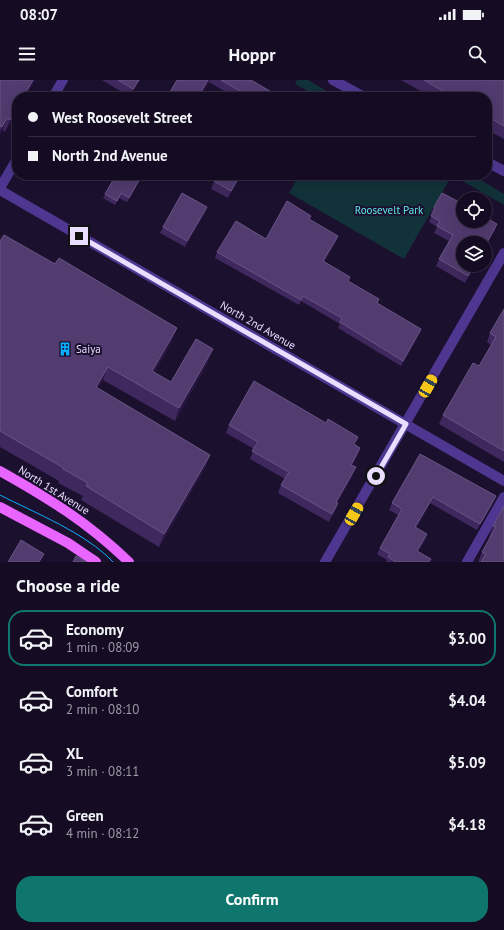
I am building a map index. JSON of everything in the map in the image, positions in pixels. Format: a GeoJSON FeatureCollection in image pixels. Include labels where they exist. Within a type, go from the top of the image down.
{"type":"FeatureCollection","features":[{"type":"Feature","properties":{"kind":"main road","name":"North 1st Avenue"},"geometry":{"type":"LineString","coordinates":[[0,471],[56,502],[95,530],[129,562]]}},
{"type":"Feature","properties":{"kind":"main road"},"geometry":{"type":"LineString","coordinates":[[0,507],[68,543],[96,562]]}},
{"type":"Feature","properties":{"kind":"street"},"geometry":{"type":"LineString","coordinates":[[56,92],[63,80]]}},
{"type":"Feature","properties":{"kind":"street"},"geometry":{"type":"LineString","coordinates":[[333,80],[355,92]]}},
{"type":"Feature","properties":{"kind":"street"},"geometry":{"type":"LineString","coordinates":[[492,165],[504,171]]}},
{"type":"Feature","properties":{"kind":"street"},"geometry":{"type":"LineString","coordinates":[[0,189],[12,168]]}},
{"type":"Feature","properties":{"kind":"street","name":"North 2nd Avenue"},"geometry":{"type":"LineString","coordinates":[[0,189],[504,481]]}},
{"type":"Feature","properties":{"kind":"street"},"geometry":{"type":"LineString","coordinates":[[325,562],[504,253]]}},
{"type":"Feature","properties":{"kind":"street"},"geometry":{"type":"LineString","coordinates":[[467,562],[504,497]]}},
{"type":"Feature","properties":{"kind":"green space"},"geometry":{"type":"Polygon","coordinates":[[[297,80],[308,80],[328,92],[309,92],[295,84],[297,80]]]}},
{"type":"Feature","properties":{"kind":"green space","name":"Roosevelt Park"},"geometry":{"type":"Polygon","coordinates":[[[296,180],[449,180],[404,259],[289,193],[296,180]]]}},
{"type":"Feature","properties":{"kind":"green space"},"geometry":{"type":"Polygon","coordinates":[[[461,180],[480,180],[504,194],[504,205],[492,198],[492,192],[481,192],[461,180]]]}},
{"type":"Feature","properties":{"kind":"building"},"geometry":{"type":"Polygon","coordinates":[[[0,80],[33,80],[26,92],[12,92],[12,116],[10,120],[7,118],[2,127],[0,126],[0,80]]]}},
{"type":"Feature","properties":{"kind":"building"},"geometry":{"type":"Polygon","coordinates":[[[118,80],[139,80],[133,89],[118,80]]]}},
{"type":"Feature","properties":{"kind":"building"},"geometry":{"type":"Polygon","coordinates":[[[177,80],[208,80],[201,92],[170,92],[177,80]]]}},
{"type":"Feature","properties":{"kind":"building"},"geometry":{"type":"Polygon","coordinates":[[[221,80],[251,80],[271,92],[240,92],[221,80]]]}},
{"type":"Feature","properties":{"kind":"building"},"geometry":{"type":"Polygon","coordinates":[[[424,80],[504,80],[504,126],[492,119],[492,92],[444,92],[424,80]]]}},
{"type":"Feature","properties":{"kind":"building"},"geometry":{"type":"Polygon","coordinates":[[[113,180],[139,180],[129,198],[121,193],[117,201],[105,194],[113,180]]]}},
{"type":"Feature","properties":{"kind":"building"},"geometry":{"type":"Polygon","coordinates":[[[214,180],[237,180],[231,191],[214,180]]]}},
{"type":"Feature","properties":{"kind":"building"},"geometry":{"type":"Polygon","coordinates":[[[182,193],[207,207],[187,241],[163,227],[182,193]]]}},
{"type":"Feature","properties":{"kind":"building"},"geometry":{"type":"Polygon","coordinates":[[[442,193],[456,200],[456,228],[492,228],[492,221],[497,224],[490,236],[456,236],[456,269],[439,259],[453,235],[437,226],[440,221],[431,216],[435,209],[434,207],[442,193]]]}},
{"type":"Feature","properties":{"kind":"building"},"geometry":{"type":"Polygon","coordinates":[[[287,201],[311,216],[309,219],[338,236],[323,261],[350,277],[348,281],[379,299],[377,303],[421,329],[403,361],[340,322],[342,318],[303,296],[301,300],[217,252],[236,221],[266,239],[287,201]]]}},
{"type":"Feature","properties":{"kind":"building"},"geometry":{"type":"Polygon","coordinates":[[[4,235],[55,264],[59,258],[177,328],[152,371],[171,382],[196,339],[213,349],[179,408],[108,367],[96,387],[210,455],[164,534],[86,486],[88,483],[0,431],[0,241],[4,235]]]}},
{"type":"Feature","properties":{"kind":"building"},"geometry":{"type":"Polygon","coordinates":[[[461,272],[470,272],[468,276],[461,272]]]}},
{"type":"Feature","properties":{"kind":"building"},"geometry":{"type":"Polygon","coordinates":[[[504,309],[504,451],[443,415],[473,363],[479,366],[496,337],[490,333],[504,309]]]}},
{"type":"Feature","properties":{"kind":"building"},"geometry":{"type":"Polygon","coordinates":[[[254,381],[326,423],[328,419],[358,437],[354,444],[360,448],[351,465],[356,467],[336,502],[338,503],[332,514],[281,485],[289,472],[252,451],[258,442],[229,425],[254,381]]]}},
{"type":"Feature","properties":{"kind":"building"},"geometry":{"type":"Polygon","coordinates":[[[420,454],[496,496],[480,524],[433,497],[415,527],[427,534],[417,551],[431,559],[429,562],[396,562],[388,557],[390,554],[380,548],[402,509],[392,503],[420,454]]]}},
{"type":"Feature","properties":{"kind":"building"},"geometry":{"type":"Polygon","coordinates":[[[504,506],[504,562],[481,562],[486,554],[482,552],[496,527],[493,526],[504,506]]]}},
{"type":"Feature","properties":{"kind":"building"},"geometry":{"type":"Polygon","coordinates":[[[21,540],[44,554],[39,562],[8,562],[21,540]]]}},
{"type":"Feature","properties":{"kind":"building"},"geometry":{"type":"Polygon","coordinates":[[[76,556],[87,562],[73,562],[76,556]]]}},
{"type":"Feature","properties":{"kind":"tram line"},"geometry":{"type":"LineString","coordinates":[[0,495],[60,524],[89,542],[113,562]]}},
{"type":"Feature","properties":{"kind":"place","name":"Saiya"},"geometry":{"type":"Point","coordinates":[65,349]}},
{"type":"Feature","properties":{"kind":"route"},"geometry":{"type":"LineString","coordinates":[[79,236],[406,424],[376,476]]}}]}
